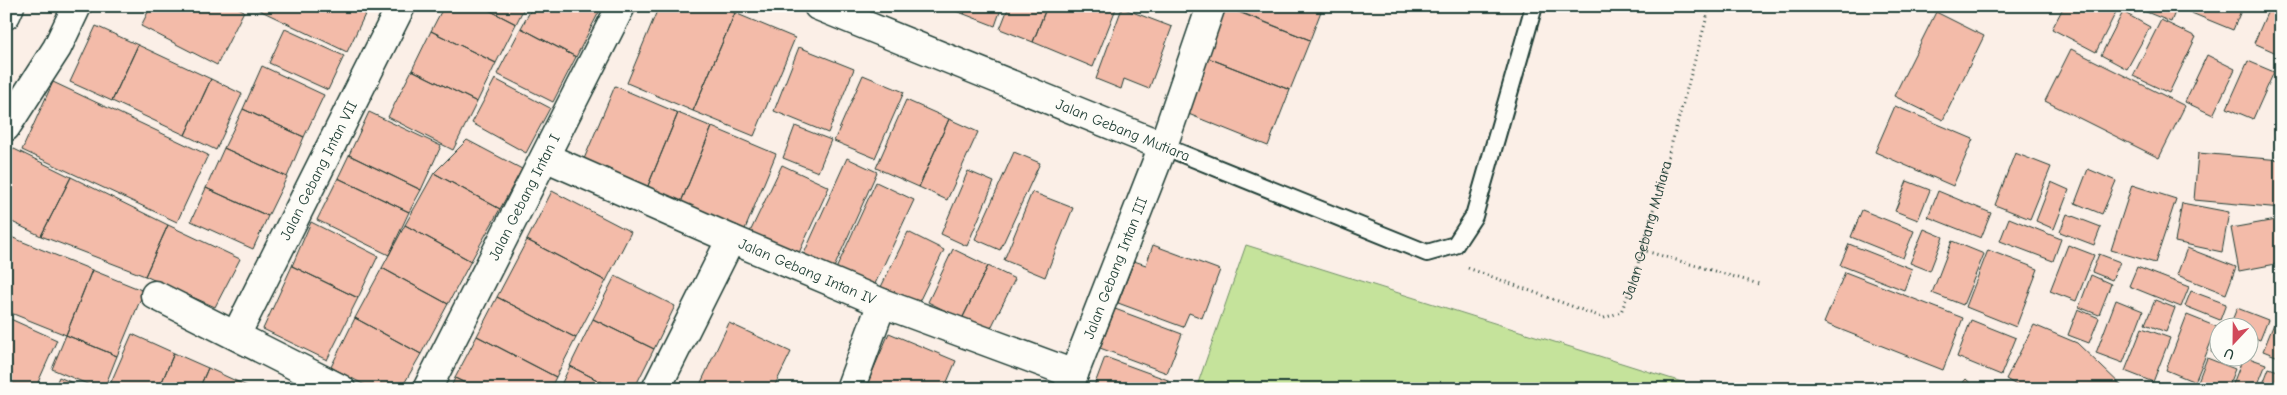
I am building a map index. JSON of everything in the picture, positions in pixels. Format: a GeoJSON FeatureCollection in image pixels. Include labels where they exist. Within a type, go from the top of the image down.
{"type":"FeatureCollection","features":[{"type":"Feature","properties":{"kind":"street"},"geometry":{"type":"LineString","coordinates":[[6,15],[10,6]]}},
{"type":"Feature","properties":{"kind":"street"},"geometry":{"type":"LineString","coordinates":[[6,127],[57,48],[77,6]]}},
{"type":"Feature","properties":{"kind":"street","name":"Jalan Gebang Intan VII"},"geometry":{"type":"LineString","coordinates":[[236,335],[401,6]]}},
{"type":"Feature","properties":{"kind":"street","name":"Jalan Gebang Intan I"},"geometry":{"type":"LineString","coordinates":[[427,389],[622,6]]}},
{"type":"Feature","properties":{"kind":"street","name":"Jalan Gebang Mutiara"},"geometry":{"type":"LineString","coordinates":[[818,6],[1163,146]]}},
{"type":"Feature","properties":{"kind":"street","name":"Jalan Gebang Intan III"},"geometry":{"type":"LineString","coordinates":[[1071,381],[1163,146],[1211,6]]}},
{"type":"Feature","properties":{"kind":"street","name":"Jalan Gebang Intan IV"},"geometry":{"type":"LineString","coordinates":[[545,157],[731,239],[1071,381]]}},
{"type":"Feature","properties":{"kind":"street"},"geometry":{"type":"LineString","coordinates":[[656,389],[731,239]]}},
{"type":"Feature","properties":{"kind":"street"},"geometry":{"type":"LineString","coordinates":[[156,295],[341,389]]}},
{"type":"Feature","properties":{"kind":"street"},"geometry":{"type":"LineString","coordinates":[[850,389],[882,303]]}},
{"type":"Feature","properties":{"kind":"lane"},"geometry":{"type":"LineString","coordinates":[[1427,253],[1456,245],[1474,216],[1534,6]]}},
{"type":"Feature","properties":{"kind":"lane","name":"Jalan Gebang Mutiara"},"geometry":{"type":"LineString","coordinates":[[1163,146],[1427,253]]}},
{"type":"Feature","properties":{"kind":"path","name":"Jalan Gebang Mutiara"},"geometry":{"type":"LineString","coordinates":[[1427,253],[1604,318],[1621,312],[1633,282],[1710,6]]}},
{"type":"Feature","properties":{"kind":"path"},"geometry":{"type":"LineString","coordinates":[[1642,250],[1759,284]]}},
{"type":"Feature","properties":{"kind":"green space"},"geometry":{"type":"Polygon","coordinates":[[[1246,245],[1704,389],[1196,389],[1246,245]]]}},
{"type":"Feature","properties":{"kind":"building"},"geometry":{"type":"Polygon","coordinates":[[[151,6],[235,6],[244,11],[217,65],[141,26],[151,6]]]}},
{"type":"Feature","properties":{"kind":"building"},"geometry":{"type":"Polygon","coordinates":[[[251,6],[369,6],[347,52],[251,6]]]}},
{"type":"Feature","properties":{"kind":"building"},"geometry":{"type":"Polygon","coordinates":[[[444,6],[481,6],[516,24],[496,63],[431,31],[444,6]]]}},
{"type":"Feature","properties":{"kind":"building"},"geometry":{"type":"Polygon","coordinates":[[[481,6],[525,6],[516,24],[481,6]]]}},
{"type":"Feature","properties":{"kind":"building"},"geometry":{"type":"Polygon","coordinates":[[[533,6],[602,6],[576,57],[521,28],[533,6]]]}},
{"type":"Feature","properties":{"kind":"building"},"geometry":{"type":"Polygon","coordinates":[[[659,6],[718,6],[735,13],[693,111],[627,83],[659,6]]]}},
{"type":"Feature","properties":{"kind":"building"},"geometry":{"type":"Polygon","coordinates":[[[942,6],[967,6],[964,14],[942,6]]]}},
{"type":"Feature","properties":{"kind":"building"},"geometry":{"type":"Polygon","coordinates":[[[967,6],[1002,6],[995,26],[964,14],[967,6]]]}},
{"type":"Feature","properties":{"kind":"building"},"geometry":{"type":"Polygon","coordinates":[[[1009,6],[1047,6],[1033,42],[1000,29],[1009,6]]]}},
{"type":"Feature","properties":{"kind":"building"},"geometry":{"type":"Polygon","coordinates":[[[1047,6],[1117,6],[1093,67],[1033,42],[1047,6]]]}},
{"type":"Feature","properties":{"kind":"building"},"geometry":{"type":"Polygon","coordinates":[[[1223,6],[1310,40],[1290,90],[1203,56],[1223,6]]]}},
{"type":"Feature","properties":{"kind":"building"},"geometry":{"type":"Polygon","coordinates":[[[1225,6],[1323,6],[1310,40],[1225,6]]]}},
{"type":"Feature","properties":{"kind":"building"},"geometry":{"type":"Polygon","coordinates":[[[2064,6],[2119,6],[2096,52],[2052,29],[2064,6]]]}},
{"type":"Feature","properties":{"kind":"building"},"geometry":{"type":"Polygon","coordinates":[[[2146,6],[2243,6],[2233,30],[2177,7],[2171,22],[2144,11],[2146,6]]]}},
{"type":"Feature","properties":{"kind":"building"},"geometry":{"type":"Polygon","coordinates":[[[2270,6],[2281,6],[2281,55],[2254,43],[2270,6]]]}},
{"type":"Feature","properties":{"kind":"building"},"geometry":{"type":"Polygon","coordinates":[[[1122,8],[1172,27],[1149,89],[1124,79],[1121,89],[1096,79],[1122,8]]]}},
{"type":"Feature","properties":{"kind":"building"},"geometry":{"type":"Polygon","coordinates":[[[1936,12],[1984,36],[1943,120],[1894,96],[1936,12]]]}},
{"type":"Feature","properties":{"kind":"building"},"geometry":{"type":"Polygon","coordinates":[[[2123,12],[2150,27],[2127,69],[2101,55],[2123,12]]]}},
{"type":"Feature","properties":{"kind":"building"},"geometry":{"type":"Polygon","coordinates":[[[735,13],[795,38],[754,136],[693,111],[735,13]]]}},
{"type":"Feature","properties":{"kind":"building"},"geometry":{"type":"Polygon","coordinates":[[[2161,20],[2196,37],[2169,93],[2133,76],[2161,20]]]}},
{"type":"Feature","properties":{"kind":"building"},"geometry":{"type":"Polygon","coordinates":[[[96,26],[138,45],[112,101],[70,82],[96,26]]]}},
{"type":"Feature","properties":{"kind":"building"},"geometry":{"type":"Polygon","coordinates":[[[521,28],[576,57],[553,102],[497,74],[521,28]]]}},
{"type":"Feature","properties":{"kind":"building"},"geometry":{"type":"Polygon","coordinates":[[[285,29],[344,56],[328,90],[269,63],[285,29]]]}},
{"type":"Feature","properties":{"kind":"building"},"geometry":{"type":"Polygon","coordinates":[[[431,31],[496,63],[477,102],[412,70],[431,31]]]}},
{"type":"Feature","properties":{"kind":"building"},"geometry":{"type":"Polygon","coordinates":[[[138,45],[211,79],[185,135],[112,101],[138,45]]]}},
{"type":"Feature","properties":{"kind":"building"},"geometry":{"type":"Polygon","coordinates":[[[799,47],[854,69],[828,133],[774,111],[799,47]]]}},
{"type":"Feature","properties":{"kind":"building"},"geometry":{"type":"Polygon","coordinates":[[[2071,49],[2185,106],[2159,158],[2045,101],[2071,49]]]}},
{"type":"Feature","properties":{"kind":"building"},"geometry":{"type":"Polygon","coordinates":[[[2207,55],[2235,69],[2213,115],[2185,102],[2207,55]]]}},
{"type":"Feature","properties":{"kind":"building"},"geometry":{"type":"Polygon","coordinates":[[[1203,56],[1290,90],[1268,146],[1181,111],[1203,56]]]}},
{"type":"Feature","properties":{"kind":"building"},"geometry":{"type":"Polygon","coordinates":[[[2248,61],[2274,72],[2253,119],[2227,108],[2248,61]]]}},
{"type":"Feature","properties":{"kind":"building"},"geometry":{"type":"Polygon","coordinates":[[[262,66],[324,95],[304,137],[243,109],[262,66]]]}},
{"type":"Feature","properties":{"kind":"building"},"geometry":{"type":"Polygon","coordinates":[[[412,70],[477,102],[453,150],[388,117],[412,70]]]}},
{"type":"Feature","properties":{"kind":"building"},"geometry":{"type":"Polygon","coordinates":[[[863,75],[904,92],[875,158],[834,141],[863,75]]]}},
{"type":"Feature","properties":{"kind":"building"},"geometry":{"type":"Polygon","coordinates":[[[211,79],[242,94],[216,150],[185,135],[211,79]]]}},
{"type":"Feature","properties":{"kind":"building"},"geometry":{"type":"Polygon","coordinates":[[[495,79],[550,108],[526,153],[472,123],[495,79]]]}},
{"type":"Feature","properties":{"kind":"building"},"geometry":{"type":"Polygon","coordinates":[[[53,82],[208,155],[177,222],[22,150],[53,82]]]}},
{"type":"Feature","properties":{"kind":"building"},"geometry":{"type":"Polygon","coordinates":[[[615,86],[678,113],[645,193],[581,166],[615,86]]]}},
{"type":"Feature","properties":{"kind":"building"},"geometry":{"type":"Polygon","coordinates":[[[906,100],[949,119],[919,187],[876,168],[906,100]]]}},
{"type":"Feature","properties":{"kind":"building"},"geometry":{"type":"Polygon","coordinates":[[[1895,106],[1973,139],[1953,186],[1875,152],[1895,106]]]}},
{"type":"Feature","properties":{"kind":"building"},"geometry":{"type":"Polygon","coordinates":[[[243,109],[304,137],[287,177],[224,148],[243,109]]]}},
{"type":"Feature","properties":{"kind":"building"},"geometry":{"type":"Polygon","coordinates":[[[369,112],[441,146],[421,190],[349,155],[369,112]]]}},
{"type":"Feature","properties":{"kind":"building"},"geometry":{"type":"Polygon","coordinates":[[[678,113],[712,127],[679,207],[645,193],[678,113]]]}},
{"type":"Feature","properties":{"kind":"building"},"geometry":{"type":"Polygon","coordinates":[[[949,119],[978,132],[947,200],[919,187],[949,119]]]}},
{"type":"Feature","properties":{"kind":"building"},"geometry":{"type":"Polygon","coordinates":[[[795,126],[831,140],[818,172],[783,158],[795,126]]]}},
{"type":"Feature","properties":{"kind":"building"},"geometry":{"type":"Polygon","coordinates":[[[712,127],[776,154],[743,234],[679,207],[712,127]]]}},
{"type":"Feature","properties":{"kind":"building"},"geometry":{"type":"Polygon","coordinates":[[[467,140],[522,169],[500,209],[434,173],[467,140]]]}},
{"type":"Feature","properties":{"kind":"building"},"geometry":{"type":"Polygon","coordinates":[[[6,145],[71,177],[41,236],[6,219],[6,145]]]}},
{"type":"Feature","properties":{"kind":"building"},"geometry":{"type":"Polygon","coordinates":[[[224,148],[287,177],[268,216],[206,188],[224,148]]]}},
{"type":"Feature","properties":{"kind":"building"},"geometry":{"type":"Polygon","coordinates":[[[1014,152],[1040,163],[1000,250],[975,239],[1014,152]]]}},
{"type":"Feature","properties":{"kind":"building"},"geometry":{"type":"Polygon","coordinates":[[[2015,153],[2051,167],[2030,219],[1995,205],[2015,153]]]}},
{"type":"Feature","properties":{"kind":"building"},"geometry":{"type":"Polygon","coordinates":[[[2198,153],[2281,160],[2281,208],[2194,200],[2198,153]]]}},
{"type":"Feature","properties":{"kind":"building"},"geometry":{"type":"Polygon","coordinates":[[[349,155],[421,190],[409,212],[338,178],[349,155]]]}},
{"type":"Feature","properties":{"kind":"building"},"geometry":{"type":"Polygon","coordinates":[[[847,158],[877,172],[832,272],[802,258],[847,158]]]}},
{"type":"Feature","properties":{"kind":"building"},"geometry":{"type":"Polygon","coordinates":[[[782,165],[829,187],[798,255],[750,232],[782,165]]]}},
{"type":"Feature","properties":{"kind":"building"},"geometry":{"type":"Polygon","coordinates":[[[2088,169],[2116,181],[2102,214],[2075,203],[2088,169]]]}},
{"type":"Feature","properties":{"kind":"building"},"geometry":{"type":"Polygon","coordinates":[[[968,171],[994,182],[967,246],[941,234],[968,171]]]}},
{"type":"Feature","properties":{"kind":"building"},"geometry":{"type":"Polygon","coordinates":[[[434,173],[500,209],[471,261],[405,225],[434,173]]]}},
{"type":"Feature","properties":{"kind":"building"},"geometry":{"type":"Polygon","coordinates":[[[71,177],[168,225],[145,276],[41,236],[71,177]]]}},
{"type":"Feature","properties":{"kind":"building"},"geometry":{"type":"Polygon","coordinates":[[[338,178],[409,212],[389,255],[317,220],[338,178]]]}},
{"type":"Feature","properties":{"kind":"building"},"geometry":{"type":"Polygon","coordinates":[[[1907,181],[1930,190],[1918,220],[1895,211],[1907,181]]]}},
{"type":"Feature","properties":{"kind":"building"},"geometry":{"type":"Polygon","coordinates":[[[876,182],[914,200],[874,286],[836,269],[876,182]]]}},
{"type":"Feature","properties":{"kind":"building"},"geometry":{"type":"Polygon","coordinates":[[[2051,182],[2069,190],[2054,229],[2036,221],[2051,182]]]}},
{"type":"Feature","properties":{"kind":"building"},"geometry":{"type":"Polygon","coordinates":[[[2132,185],[2176,199],[2155,263],[2111,250],[2132,185]]]}},
{"type":"Feature","properties":{"kind":"building"},"geometry":{"type":"Polygon","coordinates":[[[206,188],[268,216],[253,249],[191,221],[206,188]]]}},
{"type":"Feature","properties":{"kind":"building"},"geometry":{"type":"Polygon","coordinates":[[[552,191],[631,232],[606,281],[527,240],[552,191]]]}},
{"type":"Feature","properties":{"kind":"building"},"geometry":{"type":"Polygon","coordinates":[[[1938,191],[1991,213],[1981,238],[1928,217],[1938,191]]]}},
{"type":"Feature","properties":{"kind":"building"},"geometry":{"type":"Polygon","coordinates":[[[1032,192],[1073,208],[1045,277],[1004,260],[1032,192]]]}},
{"type":"Feature","properties":{"kind":"building"},"geometry":{"type":"Polygon","coordinates":[[[2182,203],[2229,212],[2222,252],[2175,242],[2182,203]]]}},
{"type":"Feature","properties":{"kind":"building"},"geometry":{"type":"Polygon","coordinates":[[[1862,210],[1914,231],[1903,258],[1851,237],[1862,210]]]}},
{"type":"Feature","properties":{"kind":"building"},"geometry":{"type":"Polygon","coordinates":[[[2067,214],[2101,227],[2094,245],[2060,232],[2067,214]]]}},
{"type":"Feature","properties":{"kind":"building"},"geometry":{"type":"Polygon","coordinates":[[[2009,218],[2061,239],[2053,261],[2000,241],[2009,218]]]}},
{"type":"Feature","properties":{"kind":"building"},"geometry":{"type":"Polygon","coordinates":[[[2281,219],[2281,263],[2239,271],[2231,228],[2281,219]]]}},
{"type":"Feature","properties":{"kind":"building"},"geometry":{"type":"Polygon","coordinates":[[[311,222],[378,256],[358,298],[292,266],[311,222]]]}},
{"type":"Feature","properties":{"kind":"building"},"geometry":{"type":"Polygon","coordinates":[[[168,225],[240,259],[215,307],[145,276],[168,225]]]}},
{"type":"Feature","properties":{"kind":"building"},"geometry":{"type":"Polygon","coordinates":[[[405,225],[471,261],[448,304],[382,268],[405,225]]]}},
{"type":"Feature","properties":{"kind":"building"},"geometry":{"type":"Polygon","coordinates":[[[1924,229],[1943,237],[1930,271],[1910,263],[1924,229]]]}},
{"type":"Feature","properties":{"kind":"building"},"geometry":{"type":"Polygon","coordinates":[[[908,232],[944,250],[916,308],[880,289],[908,232]]]}},
{"type":"Feature","properties":{"kind":"building"},"geometry":{"type":"Polygon","coordinates":[[[6,235],[92,270],[66,335],[6,311],[6,235]]]}},
{"type":"Feature","properties":{"kind":"building"},"geometry":{"type":"Polygon","coordinates":[[[527,240],[606,281],[576,338],[497,297],[527,240]]]}},
{"type":"Feature","properties":{"kind":"building"},"geometry":{"type":"Polygon","coordinates":[[[1952,241],[1984,254],[1963,305],[1932,293],[1952,241]]]}},
{"type":"Feature","properties":{"kind":"building"},"geometry":{"type":"Polygon","coordinates":[[[1849,244],[1912,269],[1904,290],[1840,265],[1849,244]]]}},
{"type":"Feature","properties":{"kind":"building"},"geometry":{"type":"Polygon","coordinates":[[[1153,245],[1220,270],[1202,318],[1189,313],[1183,327],[1118,303],[1134,261],[1146,265],[1153,245]]]}},
{"type":"Feature","properties":{"kind":"building"},"geometry":{"type":"Polygon","coordinates":[[[2068,245],[2094,255],[2076,301],[2050,291],[2068,245]]]}},
{"type":"Feature","properties":{"kind":"building"},"geometry":{"type":"Polygon","coordinates":[[[2187,248],[2236,267],[2226,294],[2177,275],[2187,248]]]}},
{"type":"Feature","properties":{"kind":"building"},"geometry":{"type":"Polygon","coordinates":[[[953,249],[988,266],[962,319],[928,302],[953,249]]]}},
{"type":"Feature","properties":{"kind":"building"},"geometry":{"type":"Polygon","coordinates":[[[1988,250],[2038,269],[2016,327],[1966,307],[1988,250]]]}},
{"type":"Feature","properties":{"kind":"building"},"geometry":{"type":"Polygon","coordinates":[[[2099,254],[2120,262],[2112,280],[2092,272],[2099,254]]]}},
{"type":"Feature","properties":{"kind":"building"},"geometry":{"type":"Polygon","coordinates":[[[292,266],[358,298],[327,360],[263,329],[292,266]]]}},
{"type":"Feature","properties":{"kind":"building"},"geometry":{"type":"Polygon","coordinates":[[[988,266],[1015,279],[989,332],[962,319],[988,266]]]}},
{"type":"Feature","properties":{"kind":"building"},"geometry":{"type":"Polygon","coordinates":[[[2137,267],[2189,287],[2181,307],[2129,286],[2137,267]]]}},
{"type":"Feature","properties":{"kind":"building"},"geometry":{"type":"Polygon","coordinates":[[[382,268],[448,304],[421,354],[355,318],[382,268]]]}},
{"type":"Feature","properties":{"kind":"building"},"geometry":{"type":"Polygon","coordinates":[[[92,270],[144,291],[117,356],[66,335],[92,270]]]}},
{"type":"Feature","properties":{"kind":"building"},"geometry":{"type":"Polygon","coordinates":[[[1845,272],[1963,318],[1943,370],[1824,323],[1845,272]]]}},
{"type":"Feature","properties":{"kind":"building"},"geometry":{"type":"Polygon","coordinates":[[[2091,275],[2111,284],[2099,315],[2079,307],[2091,275]]]}},
{"type":"Feature","properties":{"kind":"building"},"geometry":{"type":"Polygon","coordinates":[[[615,276],[675,306],[654,349],[593,319],[615,276]]]}},
{"type":"Feature","properties":{"kind":"building"},"geometry":{"type":"Polygon","coordinates":[[[2191,291],[2226,304],[2221,318],[2215,318],[2185,306],[2191,291]]]}},
{"type":"Feature","properties":{"kind":"building"},"geometry":{"type":"Polygon","coordinates":[[[497,297],[576,338],[556,377],[477,336],[497,297]]]}},
{"type":"Feature","properties":{"kind":"building"},"geometry":{"type":"Polygon","coordinates":[[[2116,300],[2143,311],[2123,363],[2096,353],[2116,300]]]}},
{"type":"Feature","properties":{"kind":"building"},"geometry":{"type":"Polygon","coordinates":[[[2155,300],[2175,308],[2166,332],[2145,324],[2155,300]]]}},
{"type":"Feature","properties":{"kind":"building"},"geometry":{"type":"Polygon","coordinates":[[[2237,308],[2268,320],[2260,340],[2260,318],[2233,318],[2237,308]]]}},
{"type":"Feature","properties":{"kind":"building"},"geometry":{"type":"Polygon","coordinates":[[[1115,309],[1182,334],[1167,373],[1100,348],[1115,309]]]}},
{"type":"Feature","properties":{"kind":"building"},"geometry":{"type":"Polygon","coordinates":[[[2078,309],[2099,318],[2089,343],[2068,335],[2078,309]]]}},
{"type":"Feature","properties":{"kind":"building"},"geometry":{"type":"Polygon","coordinates":[[[2278,314],[2281,315],[2281,358],[2263,351],[2278,314]]]}},
{"type":"Feature","properties":{"kind":"building"},"geometry":{"type":"Polygon","coordinates":[[[2187,315],[2210,324],[2210,344],[2195,382],[2166,370],[2187,315]]]}},
{"type":"Feature","properties":{"kind":"building"},"geometry":{"type":"Polygon","coordinates":[[[6,317],[57,340],[35,389],[6,389],[6,317]]]}},
{"type":"Feature","properties":{"kind":"building"},"geometry":{"type":"Polygon","coordinates":[[[355,318],[421,354],[401,389],[372,389],[331,367],[355,318]]]}},
{"type":"Feature","properties":{"kind":"building"},"geometry":{"type":"Polygon","coordinates":[[[593,319],[654,349],[634,389],[615,389],[570,366],[593,319]]]}},
{"type":"Feature","properties":{"kind":"building"},"geometry":{"type":"Polygon","coordinates":[[[1971,320],[2016,338],[2001,375],[1957,357],[1971,320]]]}},
{"type":"Feature","properties":{"kind":"building"},"geometry":{"type":"Polygon","coordinates":[[[729,323],[791,352],[773,389],[698,389],[729,323]]]}},
{"type":"Feature","properties":{"kind":"building"},"geometry":{"type":"Polygon","coordinates":[[[2034,325],[2077,343],[2125,389],[2023,389],[2006,379],[2034,325]]]}},
{"type":"Feature","properties":{"kind":"building"},"geometry":{"type":"Polygon","coordinates":[[[2142,328],[2170,338],[2153,382],[2125,371],[2142,328]]]}},
{"type":"Feature","properties":{"kind":"building"},"geometry":{"type":"Polygon","coordinates":[[[889,333],[956,361],[944,389],[883,389],[868,382],[889,333]]]}},
{"type":"Feature","properties":{"kind":"building"},"geometry":{"type":"Polygon","coordinates":[[[132,334],[174,353],[159,389],[108,389],[132,334]]]}},
{"type":"Feature","properties":{"kind":"building"},"geometry":{"type":"Polygon","coordinates":[[[66,335],[117,356],[104,389],[99,389],[52,369],[66,335]]]}},
{"type":"Feature","properties":{"kind":"building"},"geometry":{"type":"Polygon","coordinates":[[[477,336],[556,377],[550,389],[477,389],[455,378],[477,336]]]}},
{"type":"Feature","properties":{"kind":"building"},"geometry":{"type":"Polygon","coordinates":[[[174,353],[208,368],[199,389],[159,389],[174,353]]]}},
{"type":"Feature","properties":{"kind":"building"},"geometry":{"type":"Polygon","coordinates":[[[1105,357],[1168,380],[1165,389],[1093,389],[1105,357]]]}},
{"type":"Feature","properties":{"kind":"building"},"geometry":{"type":"Polygon","coordinates":[[[2207,358],[2210,359],[2210,368],[2235,369],[2227,389],[2195,389],[2207,358]]]}},
{"type":"Feature","properties":{"kind":"building"},"geometry":{"type":"Polygon","coordinates":[[[2260,362],[2266,364],[2256,389],[2231,389],[2239,368],[2260,368],[2260,362]]]}},
{"type":"Feature","properties":{"kind":"building"},"geometry":{"type":"Polygon","coordinates":[[[570,366],[615,389],[559,389],[570,366]]]}},
{"type":"Feature","properties":{"kind":"building"},"geometry":{"type":"Polygon","coordinates":[[[208,368],[249,387],[248,389],[199,389],[208,368]]]}},
{"type":"Feature","properties":{"kind":"building"},"geometry":{"type":"Polygon","coordinates":[[[2269,368],[2281,372],[2281,389],[2261,389],[2269,368]]]}},
{"type":"Feature","properties":{"kind":"building"},"geometry":{"type":"Polygon","coordinates":[[[59,377],[86,389],[54,389],[59,377]]]}},
{"type":"Feature","properties":{"kind":"building"},"geometry":{"type":"Polygon","coordinates":[[[455,378],[477,389],[450,389],[455,378]]]}},
{"type":"Feature","properties":{"kind":"building"},"geometry":{"type":"Polygon","coordinates":[[[1966,379],[1977,389],[1957,389],[1966,379]]]}}]}
